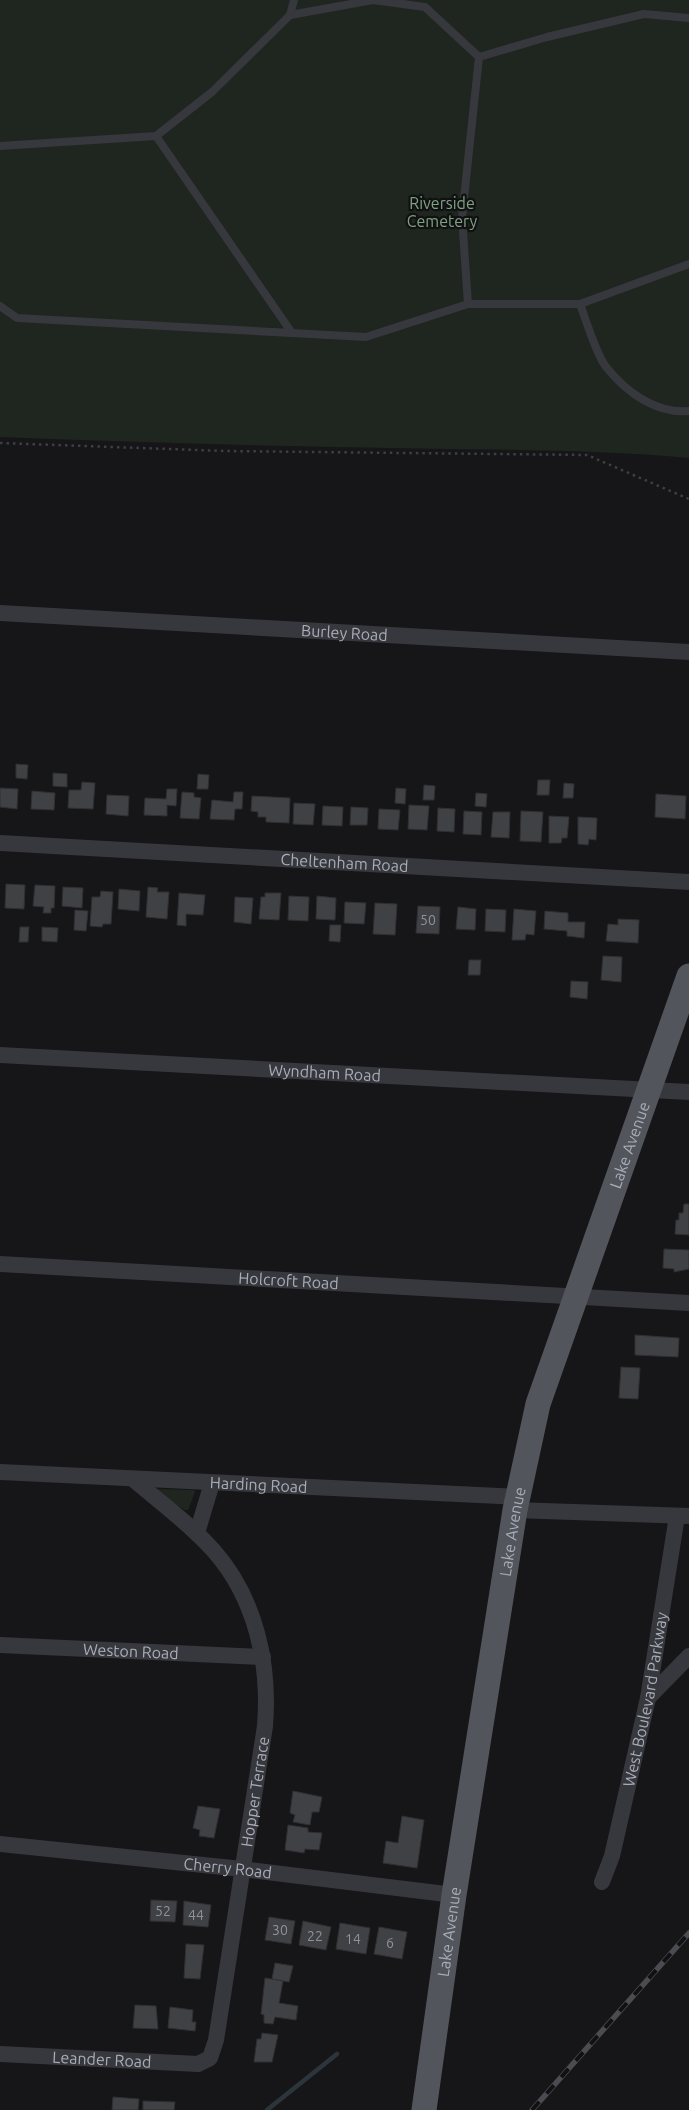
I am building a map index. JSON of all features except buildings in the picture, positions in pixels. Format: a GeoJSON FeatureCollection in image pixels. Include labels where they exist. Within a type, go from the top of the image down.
{"type":"FeatureCollection","features":[{"type":"Feature","properties":{"kind":"main road","name":"Lake Avenue"},"geometry":{"type":"LineString","coordinates":[[424,2110],[454,1895],[516,1504],[538,1404],[689,976]]}},
{"type":"Feature","properties":{"kind":"street","name":"Burley Road"},"geometry":{"type":"LineString","coordinates":[[0,613],[689,652]]}},
{"type":"Feature","properties":{"kind":"street","name":"Cheltenham Road"},"geometry":{"type":"LineString","coordinates":[[0,843],[689,882]]}},
{"type":"Feature","properties":{"kind":"street","name":"Wyndham Road"},"geometry":{"type":"LineString","coordinates":[[0,1055],[689,1092]]}},
{"type":"Feature","properties":{"kind":"street","name":"Holcroft Road"},"geometry":{"type":"LineString","coordinates":[[0,1264],[689,1303]]}},
{"type":"Feature","properties":{"kind":"street","name":"Harding Road"},"geometry":{"type":"LineString","coordinates":[[0,1472],[212,1483],[683,1516]]}},
{"type":"Feature","properties":{"kind":"street","name":"Hopper Terrace"},"geometry":{"type":"LineString","coordinates":[[134,1480],[197,1533],[215,1552],[240,1590],[250,1611],[263,1657],[266,1690],[264,1726],[216,2040],[212,2054],[204,2063]]}},
{"type":"Feature","properties":{"kind":"street"},"geometry":{"type":"LineString","coordinates":[[197,1533],[212,1483]]}},
{"type":"Feature","properties":{"kind":"street","name":"West Boulevard Parkway"},"geometry":{"type":"LineString","coordinates":[[602,1882],[612,1856],[648,1698],[683,1516]]}},
{"type":"Feature","properties":{"kind":"street","name":"Weston Road"},"geometry":{"type":"LineString","coordinates":[[0,1645],[263,1657]]}},
{"type":"Feature","properties":{"kind":"street"},"geometry":{"type":"LineString","coordinates":[[648,1698],[689,1656]]}},
{"type":"Feature","properties":{"kind":"street","name":"Cherry Road"},"geometry":{"type":"LineString","coordinates":[[0,1844],[242,1869],[454,1895]]}},
{"type":"Feature","properties":{"kind":"street","name":"Leander Road"},"geometry":{"type":"LineString","coordinates":[[0,2054],[204,2063]]}},
{"type":"Feature","properties":{"kind":"lane"},"geometry":{"type":"LineString","coordinates":[[0,146],[156,136],[212,92],[290,15],[294,0]]}},
{"type":"Feature","properties":{"kind":"lane"},"geometry":{"type":"LineString","coordinates":[[290,15],[372,0],[426,8],[479,57]]}},
{"type":"Feature","properties":{"kind":"lane"},"geometry":{"type":"LineString","coordinates":[[479,57],[547,37],[644,14],[689,18]]}},
{"type":"Feature","properties":{"kind":"lane"},"geometry":{"type":"LineString","coordinates":[[468,304],[462,217],[479,57]]}},
{"type":"Feature","properties":{"kind":"lane"},"geometry":{"type":"LineString","coordinates":[[156,136],[292,333]]}},
{"type":"Feature","properties":{"kind":"lane"},"geometry":{"type":"LineString","coordinates":[[0,306],[17,318],[366,337],[468,304],[580,304],[689,264]]}},
{"type":"Feature","properties":{"kind":"lane"},"geometry":{"type":"LineString","coordinates":[[580,304],[606,368],[642,401],[677,412],[689,410]]}},
{"type":"Feature","properties":{"kind":"path"},"geometry":{"type":"LineString","coordinates":[[0,443],[225,451],[587,455],[689,499]]}},
{"type":"Feature","properties":{"kind":"green space","name":"Riverside Cemetery"},"geometry":{"type":"Polygon","coordinates":[[[0,0],[689,0],[689,458],[577,451],[244,445],[0,437],[0,0]]]}},
{"type":"Feature","properties":{"kind":"green space"},"geometry":{"type":"Polygon","coordinates":[[[157,1489],[194,1490],[195,1492],[188,1510],[185,1510],[156,1492],[157,1489]]]}},
{"type":"Feature","properties":{"kind":"waterway"},"geometry":{"type":"LineString","coordinates":[[267,2110],[337,2054]]}},
{"type":"Feature","properties":{"kind":"railway"},"geometry":{"type":"LineString","coordinates":[[532,2110],[689,1933]]}}]}
